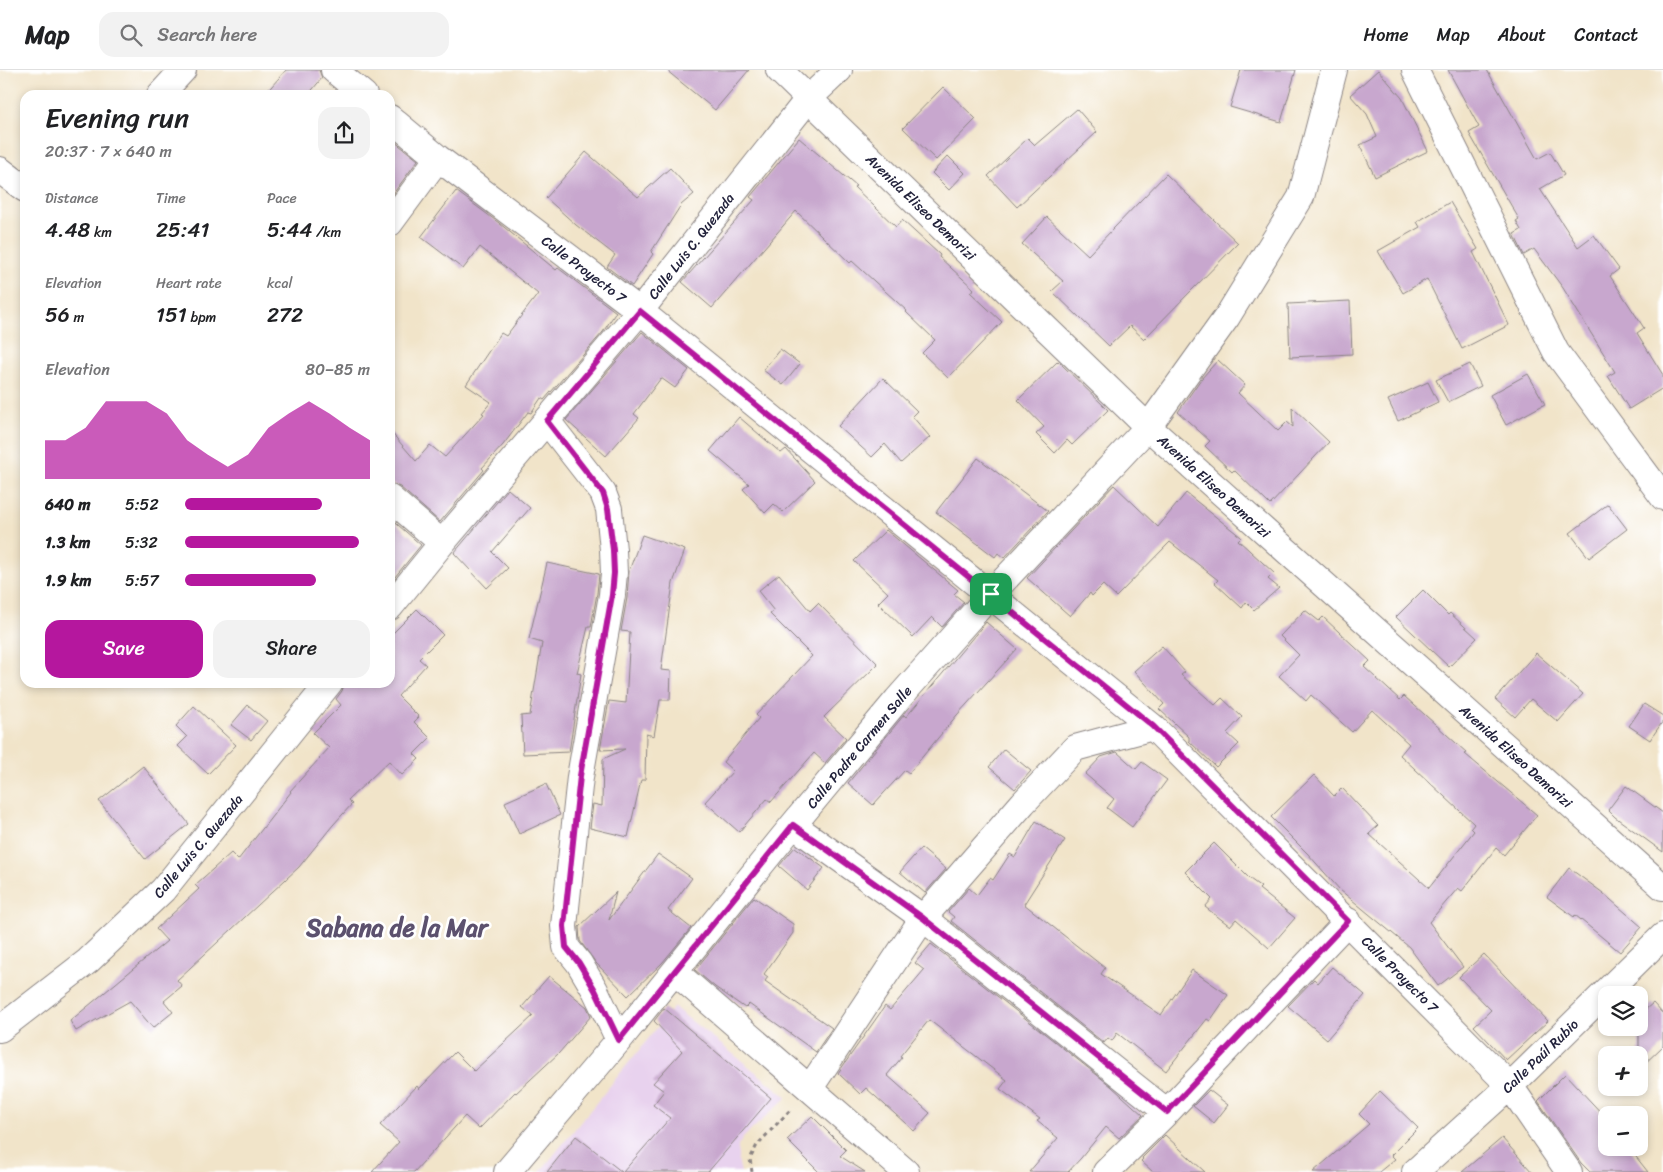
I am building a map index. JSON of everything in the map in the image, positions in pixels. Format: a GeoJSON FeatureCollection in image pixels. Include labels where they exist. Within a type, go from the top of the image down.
{"type":"FeatureCollection","features":[{"type":"Feature","properties":{"kind":"street"},"geometry":{"type":"LineString","coordinates":[[165,90],[183,70]]}},
{"type":"Feature","properties":{"kind":"street"},"geometry":{"type":"LineString","coordinates":[[334,70],[358,90]]}},
{"type":"Feature","properties":{"kind":"street","name":"Avenida Eliseo Demorizi"},"geometry":{"type":"LineString","coordinates":[[779,70],[1148,427],[1663,887]]}},
{"type":"Feature","properties":{"kind":"street","name":"Calle Luis C. Quezada"},"geometry":{"type":"LineString","coordinates":[[395,602],[442,543],[640,311],[809,98],[839,70]]}},
{"type":"Feature","properties":{"kind":"street","name":"Calle Padre Carmen Salle"},"geometry":{"type":"LineString","coordinates":[[507,1172],[619,1040],[897,700],[991,594],[1148,427],[1227,316],[1301,198],[1334,70]]}},
{"type":"Feature","properties":{"kind":"street"},"geometry":{"type":"LineString","coordinates":[[1415,70],[1556,352],[1663,497]]}},
{"type":"Feature","properties":{"kind":"street","name":"Calle Proyecto 7"},"geometry":{"type":"LineString","coordinates":[[395,122],[438,158],[640,311],[1153,726],[1510,1086],[1569,1172]]}},
{"type":"Feature","properties":{"kind":"street"},"geometry":{"type":"LineString","coordinates":[[395,216],[438,158]]}},
{"type":"Feature","properties":{"kind":"street"},"geometry":{"type":"LineString","coordinates":[[0,170],[20,185]]}},
{"type":"Feature","properties":{"kind":"street"},"geometry":{"type":"LineString","coordinates":[[547,421],[603,493],[608,509],[613,565],[612,595],[580,776],[564,926],[566,947],[579,963],[595,990],[619,1040]]}},
{"type":"Feature","properties":{"kind":"street"},"geometry":{"type":"LineString","coordinates":[[395,502],[442,543]]}},
{"type":"Feature","properties":{"kind":"street","name":"Calle Luis C. Quezada"},"geometry":{"type":"LineString","coordinates":[[0,1029],[88,961],[163,890],[325,688]]}},
{"type":"Feature","properties":{"kind":"street"},"geometry":{"type":"LineString","coordinates":[[810,1088],[923,918],[1023,803],[1075,748],[1153,726]]}},
{"type":"Feature","properties":{"kind":"street"},"geometry":{"type":"LineString","coordinates":[[793,825],[923,918],[1167,1112]]}},
{"type":"Feature","properties":{"kind":"street"},"geometry":{"type":"LineString","coordinates":[[1106,1172],[1167,1112],[1348,921]]}},
{"type":"Feature","properties":{"kind":"street","name":"Calle Paúl Rubio"},"geometry":{"type":"LineString","coordinates":[[1415,1172],[1510,1086],[1663,936]]}},
{"type":"Feature","properties":{"kind":"street"},"geometry":{"type":"LineString","coordinates":[[675,972],[906,1172]]}},
{"type":"Feature","properties":{"kind":"path"},"geometry":{"type":"LineString","coordinates":[[752,1172],[750,1160],[757,1145],[810,1088]]}},
{"type":"Feature","properties":{"kind":"shaded area"},"geometry":{"type":"Polygon","coordinates":[[[674,1007],[787,1097],[744,1137],[738,1146],[738,1160],[741,1172],[540,1172],[674,1007]]]}},
{"type":"Feature","properties":{"kind":"building"},"geometry":{"type":"Polygon","coordinates":[[[286,70],[319,70],[322,78],[312,90],[268,90],[286,70]]]}},
{"type":"Feature","properties":{"kind":"building"},"geometry":{"type":"Polygon","coordinates":[[[666,70],[749,70],[715,110],[666,70]]]}},
{"type":"Feature","properties":{"kind":"building"},"geometry":{"type":"Polygon","coordinates":[[[1241,70],[1296,70],[1281,122],[1230,107],[1241,70]]]}},
{"type":"Feature","properties":{"kind":"building"},"geometry":{"type":"Polygon","coordinates":[[[1378,70],[1402,98],[1428,151],[1375,177],[1360,145],[1377,137],[1367,114],[1350,95],[1378,70]]]}},
{"type":"Feature","properties":{"kind":"building"},"geometry":{"type":"Polygon","coordinates":[[[1448,70],[1487,70],[1537,159],[1550,152],[1564,175],[1540,189],[1578,247],[1594,235],[1619,269],[1610,276],[1644,328],[1637,333],[1663,375],[1663,388],[1629,409],[1608,376],[1615,372],[1563,288],[1534,249],[1524,255],[1514,234],[1521,230],[1516,221],[1519,219],[1469,133],[1479,127],[1448,70]]]}},
{"type":"Feature","properties":{"kind":"building"},"geometry":{"type":"Polygon","coordinates":[[[943,87],[976,119],[936,160],[903,128],[943,87]]]}},
{"type":"Feature","properties":{"kind":"building"},"geometry":{"type":"Polygon","coordinates":[[[1077,109],[1097,132],[1017,207],[988,176],[1028,138],[1035,145],[1077,109]]]}},
{"type":"Feature","properties":{"kind":"building"},"geometry":{"type":"Polygon","coordinates":[[[799,138],[856,186],[854,187],[896,227],[902,220],[974,289],[970,292],[1002,322],[948,378],[922,353],[935,340],[907,311],[852,261],[850,263],[796,211],[712,308],[682,282],[754,200],[750,197],[799,138]]]}},
{"type":"Feature","properties":{"kind":"building"},"geometry":{"type":"Polygon","coordinates":[[[395,142],[418,160],[395,191],[395,142]]]}},
{"type":"Feature","properties":{"kind":"building"},"geometry":{"type":"Polygon","coordinates":[[[586,152],[638,197],[670,168],[694,194],[681,205],[632,286],[607,267],[615,255],[576,225],[546,198],[586,152]]]}},
{"type":"Feature","properties":{"kind":"building"},"geometry":{"type":"Polygon","coordinates":[[[948,156],[965,173],[949,190],[932,173],[948,156]]]}},
{"type":"Feature","properties":{"kind":"building"},"geometry":{"type":"Polygon","coordinates":[[[1166,174],[1238,243],[1144,339],[1130,326],[1109,346],[1052,291],[1063,281],[1022,244],[1047,217],[1088,255],[1166,174]]]}},
{"type":"Feature","properties":{"kind":"building"},"geometry":{"type":"Polygon","coordinates":[[[456,191],[499,223],[556,270],[558,268],[616,312],[603,332],[544,400],[541,398],[531,413],[528,412],[503,445],[482,468],[484,470],[440,522],[400,487],[395,485],[395,437],[416,461],[430,445],[445,457],[484,414],[482,413],[491,402],[466,385],[501,333],[506,336],[538,294],[480,247],[463,269],[421,237],[456,191]]]}},
{"type":"Feature","properties":{"kind":"building"},"geometry":{"type":"Polygon","coordinates":[[[1450,202],[1478,249],[1473,252],[1509,325],[1462,349],[1427,279],[1403,293],[1378,251],[1420,227],[1417,222],[1450,202]]]}},
{"type":"Feature","properties":{"kind":"building"},"geometry":{"type":"Polygon","coordinates":[[[1350,301],[1352,354],[1290,357],[1288,304],[1350,301]]]}},
{"type":"Feature","properties":{"kind":"building"},"geometry":{"type":"Polygon","coordinates":[[[642,332],[689,370],[675,388],[661,378],[634,414],[639,418],[606,456],[566,420],[642,332]]]}},
{"type":"Feature","properties":{"kind":"building"},"geometry":{"type":"Polygon","coordinates":[[[780,349],[800,364],[783,385],[763,370],[780,349]]]}},
{"type":"Feature","properties":{"kind":"building"},"geometry":{"type":"Polygon","coordinates":[[[1218,360],[1245,385],[1238,393],[1278,431],[1287,422],[1293,427],[1292,407],[1329,442],[1270,505],[1234,470],[1232,472],[1205,446],[1210,441],[1178,412],[1201,379],[1218,360]]]}},
{"type":"Feature","properties":{"kind":"building"},"geometry":{"type":"Polygon","coordinates":[[[1058,361],[1108,410],[1072,445],[1067,440],[1055,453],[1036,434],[1044,427],[1018,400],[1058,361]]]}},
{"type":"Feature","properties":{"kind":"building"},"geometry":{"type":"Polygon","coordinates":[[[1470,364],[1481,386],[1448,402],[1436,380],[1470,364]]]}},
{"type":"Feature","properties":{"kind":"building"},"geometry":{"type":"Polygon","coordinates":[[[1528,374],[1545,404],[1506,425],[1490,395],[1528,374]]]}},
{"type":"Feature","properties":{"kind":"building"},"geometry":{"type":"Polygon","coordinates":[[[883,378],[917,411],[912,416],[930,437],[901,463],[885,444],[872,457],[838,426],[883,378]]]}},
{"type":"Feature","properties":{"kind":"building"},"geometry":{"type":"Polygon","coordinates":[[[1428,382],[1438,402],[1398,421],[1388,400],[1428,382]]]}},
{"type":"Feature","properties":{"kind":"building"},"geometry":{"type":"Polygon","coordinates":[[[739,417],[781,453],[786,449],[815,481],[783,512],[774,504],[765,513],[743,489],[749,484],[710,451],[739,417]]]}},
{"type":"Feature","properties":{"kind":"building"},"geometry":{"type":"Polygon","coordinates":[[[978,458],[1048,511],[1004,558],[998,553],[995,557],[936,512],[978,458]]]}},
{"type":"Feature","properties":{"kind":"building"},"geometry":{"type":"Polygon","coordinates":[[[1114,485],[1158,527],[1186,493],[1241,537],[1238,540],[1274,573],[1268,579],[1279,588],[1254,610],[1246,602],[1242,608],[1215,583],[1218,580],[1170,542],[1116,597],[1103,585],[1092,596],[1090,593],[1070,616],[1027,578],[1114,485]]]}},
{"type":"Feature","properties":{"kind":"building"},"geometry":{"type":"Polygon","coordinates":[[[508,489],[530,508],[492,552],[508,568],[487,588],[454,553],[508,489]]]}},
{"type":"Feature","properties":{"kind":"building"},"geometry":{"type":"Polygon","coordinates":[[[1608,504],[1627,529],[1589,558],[1570,533],[1608,504]]]}},
{"type":"Feature","properties":{"kind":"building"},"geometry":{"type":"Polygon","coordinates":[[[395,522],[421,545],[395,577],[395,522]]]}},
{"type":"Feature","properties":{"kind":"building"},"geometry":{"type":"Polygon","coordinates":[[[886,530],[958,590],[954,594],[964,602],[942,627],[932,617],[913,637],[878,603],[888,593],[854,561],[886,530]]]}},
{"type":"Feature","properties":{"kind":"building"},"geometry":{"type":"Polygon","coordinates":[[[642,535],[685,550],[673,583],[661,670],[671,671],[670,700],[660,700],[654,736],[646,734],[645,780],[641,780],[628,837],[590,828],[593,804],[602,806],[603,759],[625,749],[600,750],[609,701],[626,703],[630,632],[621,631],[627,598],[629,571],[642,535]]]}},
{"type":"Feature","properties":{"kind":"building"},"geometry":{"type":"Polygon","coordinates":[[[547,563],[599,574],[597,593],[591,627],[588,627],[577,673],[581,674],[569,752],[523,754],[521,716],[530,715],[542,643],[529,639],[547,563]]]}},
{"type":"Feature","properties":{"kind":"building"},"geometry":{"type":"Polygon","coordinates":[[[779,574],[810,611],[818,603],[878,664],[824,717],[846,738],[825,763],[814,753],[771,802],[767,799],[739,832],[705,802],[733,771],[723,762],[759,718],[756,715],[812,656],[770,614],[774,611],[758,591],[779,574]]]}},
{"type":"Feature","properties":{"kind":"building"},"geometry":{"type":"Polygon","coordinates":[[[1423,590],[1448,615],[1450,613],[1477,638],[1449,667],[1396,617],[1423,590]]]}},
{"type":"Feature","properties":{"kind":"building"},"geometry":{"type":"Polygon","coordinates":[[[417,609],[443,635],[419,659],[426,665],[398,696],[419,717],[414,722],[430,738],[414,754],[419,759],[402,775],[389,761],[348,800],[352,804],[299,867],[177,980],[182,986],[164,1001],[173,1012],[153,1028],[130,1001],[76,1031],[70,1021],[167,941],[156,929],[199,889],[195,885],[231,853],[238,860],[290,791],[329,748],[313,733],[341,705],[336,699],[343,688],[395,688],[395,631],[417,609]]]}},
{"type":"Feature","properties":{"kind":"building"},"geometry":{"type":"Polygon","coordinates":[[[1305,610],[1319,621],[1323,617],[1370,661],[1364,667],[1400,700],[1404,696],[1467,753],[1465,754],[1537,815],[1504,855],[1496,848],[1462,891],[1458,888],[1429,922],[1463,967],[1438,986],[1409,947],[1340,890],[1271,817],[1314,775],[1334,796],[1342,788],[1378,826],[1369,834],[1429,888],[1474,831],[1471,828],[1474,824],[1400,755],[1409,744],[1372,710],[1352,732],[1311,695],[1306,701],[1279,676],[1299,655],[1280,636],[1305,610]]]}},
{"type":"Feature","properties":{"kind":"building"},"geometry":{"type":"Polygon","coordinates":[[[986,622],[1017,649],[957,715],[909,773],[905,770],[873,805],[848,783],[904,715],[906,717],[986,622]]]}},
{"type":"Feature","properties":{"kind":"building"},"geometry":{"type":"Polygon","coordinates":[[[1162,646],[1185,672],[1181,675],[1215,705],[1222,698],[1242,717],[1227,733],[1239,744],[1216,767],[1189,741],[1189,737],[1159,709],[1164,704],[1134,671],[1162,646]]]}},
{"type":"Feature","properties":{"kind":"building"},"geometry":{"type":"Polygon","coordinates":[[[1536,653],[1583,694],[1558,722],[1531,699],[1515,717],[1495,699],[1536,653]]]}},
{"type":"Feature","properties":{"kind":"building"},"geometry":{"type":"Polygon","coordinates":[[[1644,704],[1663,716],[1663,721],[1650,740],[1629,726],[1644,704]]]}},
{"type":"Feature","properties":{"kind":"building"},"geometry":{"type":"Polygon","coordinates":[[[248,705],[267,721],[251,740],[231,725],[248,705]]]}},
{"type":"Feature","properties":{"kind":"building"},"geometry":{"type":"Polygon","coordinates":[[[194,706],[236,745],[208,774],[178,746],[187,737],[176,726],[194,706]]]}},
{"type":"Feature","properties":{"kind":"building"},"geometry":{"type":"Polygon","coordinates":[[[1004,749],[1031,771],[1015,789],[989,767],[1004,749]]]}},
{"type":"Feature","properties":{"kind":"building"},"geometry":{"type":"Polygon","coordinates":[[[1117,752],[1136,769],[1142,762],[1167,780],[1132,827],[1107,808],[1114,799],[1085,774],[1101,757],[1117,752]]]}},
{"type":"Feature","properties":{"kind":"building"},"geometry":{"type":"Polygon","coordinates":[[[143,766],[189,824],[145,859],[99,801],[143,766]]]}},
{"type":"Feature","properties":{"kind":"building"},"geometry":{"type":"Polygon","coordinates":[[[546,784],[560,815],[519,834],[505,802],[546,784]]]}},
{"type":"Feature","properties":{"kind":"building"},"geometry":{"type":"Polygon","coordinates":[[[1626,786],[1663,813],[1663,852],[1608,810],[1626,786]]]}},
{"type":"Feature","properties":{"kind":"building"},"geometry":{"type":"Polygon","coordinates":[[[1036,821],[1065,840],[1024,904],[1105,968],[1101,974],[1161,1015],[1192,970],[1228,995],[1210,1021],[1207,1019],[1166,1071],[1117,1033],[1112,1041],[1108,1038],[1104,1043],[951,921],[954,917],[948,912],[969,888],[977,895],[990,878],[993,880],[1010,854],[1015,857],[1036,821]]]}},
{"type":"Feature","properties":{"kind":"building"},"geometry":{"type":"Polygon","coordinates":[[[1214,843],[1250,879],[1261,887],[1259,889],[1295,918],[1269,948],[1236,919],[1230,926],[1205,907],[1212,899],[1185,872],[1214,843]]]}},
{"type":"Feature","properties":{"kind":"building"},"geometry":{"type":"Polygon","coordinates":[[[795,847],[824,868],[807,890],[779,866],[795,847]]]}},
{"type":"Feature","properties":{"kind":"building"},"geometry":{"type":"Polygon","coordinates":[[[921,848],[946,869],[925,893],[900,872],[921,848]]]}},
{"type":"Feature","properties":{"kind":"building"},"geometry":{"type":"Polygon","coordinates":[[[658,854],[692,878],[668,910],[691,928],[662,963],[628,996],[596,963],[580,941],[579,927],[616,892],[609,920],[658,854]]]}},
{"type":"Feature","properties":{"kind":"building"},"geometry":{"type":"Polygon","coordinates":[[[1569,868],[1603,893],[1642,927],[1620,952],[1575,915],[1574,917],[1547,897],[1569,868]]]}},
{"type":"Feature","properties":{"kind":"building"},"geometry":{"type":"Polygon","coordinates":[[[754,897],[793,924],[793,933],[764,974],[768,977],[765,981],[832,1028],[816,1052],[749,1004],[745,1008],[695,970],[754,897]]]}},
{"type":"Feature","properties":{"kind":"building"},"geometry":{"type":"Polygon","coordinates":[[[931,944],[1111,1086],[1143,1115],[1119,1138],[1106,1127],[1068,1172],[1029,1172],[1058,1138],[1037,1121],[1040,1119],[1000,1089],[1007,1080],[929,1020],[887,1075],[930,1113],[914,1131],[866,1088],[860,1094],[838,1073],[885,1006],[890,1010],[924,970],[915,963],[931,944]]]}},
{"type":"Feature","properties":{"kind":"building"},"geometry":{"type":"Polygon","coordinates":[[[1484,954],[1548,1021],[1506,1060],[1474,1026],[1491,1010],[1459,977],[1484,954]]]}},
{"type":"Feature","properties":{"kind":"building"},"geometry":{"type":"Polygon","coordinates":[[[1332,967],[1365,995],[1327,1039],[1288,1006],[1314,979],[1318,983],[1332,967]]]}},
{"type":"Feature","properties":{"kind":"building"},"geometry":{"type":"Polygon","coordinates":[[[549,976],[587,1007],[591,1016],[559,1053],[515,1092],[479,1129],[465,1116],[414,1172],[372,1172],[399,1142],[380,1125],[417,1086],[419,1089],[455,1052],[474,1071],[533,1016],[522,1007],[549,976]]]}},
{"type":"Feature","properties":{"kind":"building"},"geometry":{"type":"Polygon","coordinates":[[[1653,1003],[1663,1014],[1663,1046],[1648,1060],[1648,1046],[1639,1046],[1639,1036],[1648,1036],[1648,1007],[1653,1003]]]}},
{"type":"Feature","properties":{"kind":"building"},"geometry":{"type":"Polygon","coordinates":[[[664,1008],[771,1098],[708,1172],[623,1172],[670,1118],[653,1105],[664,1091],[653,1083],[682,1051],[654,1021],[664,1008]]]}},
{"type":"Feature","properties":{"kind":"building"},"geometry":{"type":"Polygon","coordinates":[[[1565,1074],[1598,1109],[1598,1156],[1635,1156],[1648,1172],[1590,1172],[1581,1163],[1538,1101],[1565,1074]]]}},
{"type":"Feature","properties":{"kind":"building"},"geometry":{"type":"Polygon","coordinates":[[[1209,1090],[1228,1105],[1214,1123],[1193,1106],[1209,1090]]]}},
{"type":"Feature","properties":{"kind":"building"},"geometry":{"type":"Polygon","coordinates":[[[1380,1091],[1418,1128],[1391,1155],[1395,1159],[1379,1172],[1313,1172],[1369,1124],[1359,1114],[1380,1091]]]}},
{"type":"Feature","properties":{"kind":"building"},"geometry":{"type":"Polygon","coordinates":[[[812,1116],[846,1150],[840,1156],[865,1172],[819,1172],[787,1140],[812,1116]]]}},
{"type":"Feature","properties":{"kind":"building"},"geometry":{"type":"Polygon","coordinates":[[[1165,1135],[1205,1172],[1153,1172],[1141,1161],[1165,1135]]]}},
{"type":"Feature","properties":{"kind":"building"},"geometry":{"type":"Polygon","coordinates":[[[576,1136],[622,1172],[547,1172],[576,1136]]]}},
{"type":"Feature","properties":{"kind":"building"},"geometry":{"type":"Polygon","coordinates":[[[1502,1138],[1532,1172],[1462,1172],[1502,1138]]]}},
{"type":"Feature","properties":{"kind":"district","name":"Sabana de la Mar"},"geometry":{"type":"Point","coordinates":[397,928]}},
{"type":"Feature","properties":{"kind":"route"},"geometry":{"type":"LineString","coordinates":[[640,311],[991,594],[1153,726],[1348,921],[1167,1112],[923,918],[793,825],[619,1040],[595,990],[579,963],[566,947],[564,926],[580,776],[612,595],[614,573],[613,550],[608,509],[603,493],[547,421],[640,311]]}}]}
